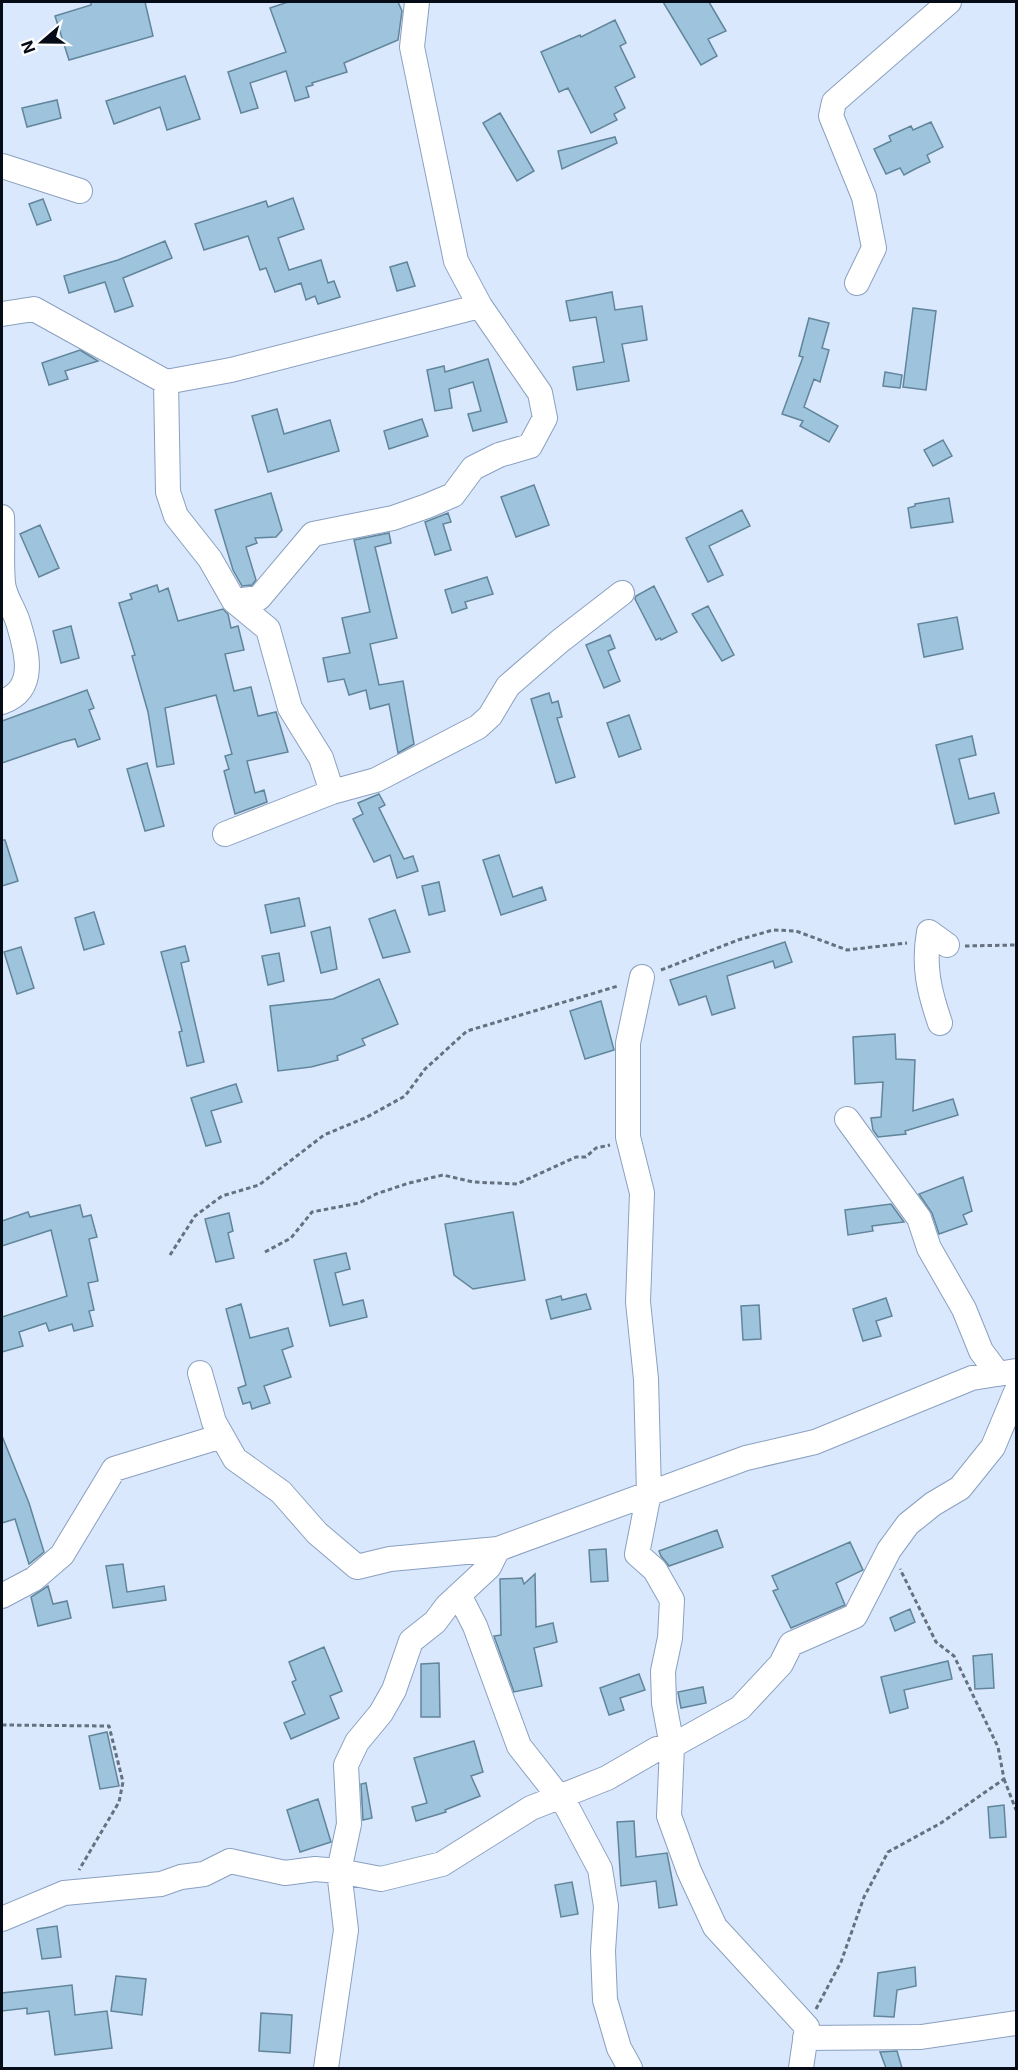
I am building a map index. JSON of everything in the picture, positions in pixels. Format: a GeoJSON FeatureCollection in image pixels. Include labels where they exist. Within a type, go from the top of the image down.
{"type":"FeatureCollection","features":[{"type":"Feature","properties":{"kind":"street"},"geometry":{"type":"LineString","coordinates":[[234,601],[259,598],[313,534],[393,519],[453,495],[473,468],[499,455],[530,446],[545,418],[540,393],[480,306],[456,261],[424,116],[412,47],[417,2]]}},
{"type":"Feature","properties":{"kind":"street"},"geometry":{"type":"LineString","coordinates":[[857,283],[874,248],[864,197],[831,116],[834,102],[949,2]]}},
{"type":"Feature","properties":{"kind":"street"},"geometry":{"type":"LineString","coordinates":[[2,166],[80,191]]}},
{"type":"Feature","properties":{"kind":"street"},"geometry":{"type":"LineString","coordinates":[[2,314],[34,309],[166,382],[231,370],[480,306]]}},
{"type":"Feature","properties":{"kind":"street"},"geometry":{"type":"LineString","coordinates":[[166,382],[168,492],[176,516],[210,559],[234,601],[268,629],[290,708],[321,758],[332,792]]}},
{"type":"Feature","properties":{"kind":"street"},"geometry":{"type":"LineString","coordinates":[[2,517],[3,585],[18,622],[28,674],[24,687],[10,699],[2,702]]}},
{"type":"Feature","properties":{"kind":"street"},"geometry":{"type":"LineString","coordinates":[[225,834],[332,792],[376,780],[478,728],[490,716],[508,686],[622,592]]}},
{"type":"Feature","properties":{"kind":"street"},"geometry":{"type":"LineString","coordinates":[[940,1023],[927,983],[925,953],[929,932],[947,945]]}},
{"type":"Feature","properties":{"kind":"street"},"geometry":{"type":"LineString","coordinates":[[642,977],[628,1043],[628,1137],[642,1193],[638,1302],[646,1379],[649,1493],[636,1554],[656,1570],[672,1600],[670,1638],[663,1671],[664,1703],[672,1746],[669,1816],[689,1871],[715,1927],[806,2033],[921,2037],[1017,2023]]}},
{"type":"Feature","properties":{"kind":"street"},"geometry":{"type":"LineString","coordinates":[[847,1119],[920,1218],[929,1248],[964,1310],[981,1351],[1007,1372]]}},
{"type":"Feature","properties":{"kind":"street"},"geometry":{"type":"LineString","coordinates":[[200,1373],[214,1422],[235,1459],[281,1492],[317,1533],[357,1567],[390,1559],[498,1549],[746,1458],[815,1442],[972,1378],[1007,1372]]}},
{"type":"Feature","properties":{"kind":"street"},"geometry":{"type":"LineString","coordinates":[[2,1919],[64,1893],[161,1884],[181,1877],[204,1874],[230,1861],[285,1873],[315,1869],[339,1870],[381,1879],[442,1864],[531,1808],[607,1778],[657,1749],[672,1746],[740,1708],[781,1664],[791,1644],[855,1616],[889,1551],[908,1524],[933,1504],[960,1488],[993,1447],[1017,1392]]}},
{"type":"Feature","properties":{"kind":"street"},"geometry":{"type":"LineString","coordinates":[[2,1596],[34,1579],[62,1555],[114,1469],[222,1436]]}},
{"type":"Feature","properties":{"kind":"street"},"geometry":{"type":"LineString","coordinates":[[326,2068],[346,1930],[339,1870],[349,1824],[346,1765],[357,1742],[381,1713],[394,1690],[411,1641],[435,1622],[489,1567],[498,1549]]}},
{"type":"Feature","properties":{"kind":"street"},"geometry":{"type":"LineString","coordinates":[[459,1595],[475,1626],[519,1746],[560,1798],[600,1869],[606,1906],[603,1951],[605,2000],[619,2048],[630,2068]]}},
{"type":"Feature","properties":{"kind":"street"},"geometry":{"type":"LineString","coordinates":[[801,2068],[806,2033]]}},
{"type":"Feature","properties":{"kind":"path"},"geometry":{"type":"LineString","coordinates":[[170,1255],[195,1216],[222,1196],[259,1185],[324,1135],[367,1117],[405,1096],[425,1069],[467,1031],[642,977],[738,940],[773,930],[796,931],[847,950],[914,944]]}},
{"type":"Feature","properties":{"kind":"path"},"geometry":{"type":"LineString","coordinates":[[947,945],[1017,945]]}},
{"type":"Feature","properties":{"kind":"path"},"geometry":{"type":"LineString","coordinates":[[265,1252],[291,1238],[312,1212],[359,1203],[375,1194],[443,1175],[472,1182],[518,1184],[576,1157],[586,1157],[596,1148],[619,1143],[628,1137]]}},
{"type":"Feature","properties":{"kind":"path"},"geometry":{"type":"LineString","coordinates":[[889,1551],[936,1642],[954,1656],[998,1747],[1004,1779],[1017,1810]]}},
{"type":"Feature","properties":{"kind":"path"},"geometry":{"type":"LineString","coordinates":[[2,1725],[110,1726],[123,1782],[119,1802],[64,1893]]}},
{"type":"Feature","properties":{"kind":"path"},"geometry":{"type":"LineString","coordinates":[[806,2033],[841,1962],[864,1897],[888,1852],[941,1823],[1004,1779]]}},
{"type":"Feature","properties":{"kind":"building"},"geometry":{"type":"Polygon","coordinates":[[[91,2],[145,2],[153,36],[69,60],[55,16],[91,5],[91,2]]]}},
{"type":"Feature","properties":{"kind":"building"},"geometry":{"type":"Polygon","coordinates":[[[288,2],[398,2],[402,11],[398,40],[344,63],[347,72],[312,83],[313,85],[306,87],[309,97],[295,101],[286,71],[250,83],[258,108],[241,113],[228,72],[286,52],[270,8],[288,2]]]}},
{"type":"Feature","properties":{"kind":"building"},"geometry":{"type":"Polygon","coordinates":[[[663,2],[709,2],[726,31],[708,39],[717,56],[701,65],[663,2]]]}},
{"type":"Feature","properties":{"kind":"building"},"geometry":{"type":"Polygon","coordinates":[[[615,20],[626,43],[620,46],[635,77],[615,87],[625,108],[614,114],[617,120],[591,133],[568,88],[559,92],[541,52],[580,35],[581,37],[615,20]]]}},
{"type":"Feature","properties":{"kind":"building"},"geometry":{"type":"Polygon","coordinates":[[[185,76],[200,119],[167,130],[160,107],[114,124],[106,101],[185,76]]]}},
{"type":"Feature","properties":{"kind":"building"},"geometry":{"type":"Polygon","coordinates":[[[57,100],[61,118],[27,127],[22,108],[57,100]]]}},
{"type":"Feature","properties":{"kind":"building"},"geometry":{"type":"Polygon","coordinates":[[[500,113],[534,171],[517,181],[483,123],[500,113]]]}},
{"type":"Feature","properties":{"kind":"building"},"geometry":{"type":"Polygon","coordinates":[[[931,122],[943,147],[927,155],[930,162],[904,175],[900,168],[886,174],[874,149],[891,141],[889,136],[911,126],[913,130],[931,122]]]}},
{"type":"Feature","properties":{"kind":"building"},"geometry":{"type":"Polygon","coordinates":[[[615,137],[617,143],[562,169],[558,151],[615,137]]]}},
{"type":"Feature","properties":{"kind":"building"},"geometry":{"type":"Polygon","coordinates":[[[293,198],[304,229],[278,238],[289,270],[321,260],[328,283],[334,281],[340,297],[318,304],[315,296],[306,300],[301,283],[275,292],[266,268],[260,270],[248,236],[204,250],[195,224],[266,201],[268,207],[293,198]]]}},
{"type":"Feature","properties":{"kind":"building"},"geometry":{"type":"Polygon","coordinates":[[[43,199],[51,220],[37,225],[29,204],[43,199]]]}},
{"type":"Feature","properties":{"kind":"building"},"geometry":{"type":"Polygon","coordinates":[[[165,241],[172,258],[123,278],[133,306],[115,312],[105,282],[69,293],[64,276],[118,260],[165,241]]]}},
{"type":"Feature","properties":{"kind":"building"},"geometry":{"type":"Polygon","coordinates":[[[407,262],[415,286],[397,291],[390,267],[407,262]]]}},
{"type":"Feature","properties":{"kind":"building"},"geometry":{"type":"Polygon","coordinates":[[[612,292],[615,310],[642,306],[647,340],[622,344],[629,381],[577,390],[573,367],[604,362],[596,317],[570,321],[566,301],[612,292]]]}},
{"type":"Feature","properties":{"kind":"building"},"geometry":{"type":"Polygon","coordinates":[[[913,308],[936,311],[926,390],[903,387],[913,308]]]}},
{"type":"Feature","properties":{"kind":"building"},"geometry":{"type":"Polygon","coordinates":[[[809,318],[829,323],[822,348],[829,350],[820,382],[814,379],[804,407],[838,426],[829,442],[800,426],[803,421],[782,414],[803,357],[799,356],[809,318]]]}},
{"type":"Feature","properties":{"kind":"building"},"geometry":{"type":"Polygon","coordinates":[[[80,350],[98,361],[65,371],[68,379],[49,385],[42,363],[80,350]]]}},
{"type":"Feature","properties":{"kind":"building"},"geometry":{"type":"Polygon","coordinates":[[[488,359],[507,422],[473,431],[468,414],[481,411],[473,382],[449,389],[452,408],[435,411],[427,370],[444,366],[445,372],[488,359]]]}},
{"type":"Feature","properties":{"kind":"building"},"geometry":{"type":"Polygon","coordinates":[[[885,372],[902,375],[900,388],[883,386],[885,372]]]}},
{"type":"Feature","properties":{"kind":"building"},"geometry":{"type":"Polygon","coordinates":[[[277,409],[284,434],[330,420],[339,451],[268,472],[252,416],[277,409]]]}},
{"type":"Feature","properties":{"kind":"building"},"geometry":{"type":"Polygon","coordinates":[[[422,419],[428,436],[389,449],[384,431],[422,419]]]}},
{"type":"Feature","properties":{"kind":"building"},"geometry":{"type":"Polygon","coordinates":[[[943,440],[952,456],[933,466],[924,450],[943,440]]]}},
{"type":"Feature","properties":{"kind":"building"},"geometry":{"type":"Polygon","coordinates":[[[534,485],[549,525],[516,537],[501,497],[534,485]]]}},
{"type":"Feature","properties":{"kind":"building"},"geometry":{"type":"Polygon","coordinates":[[[271,493],[282,530],[276,537],[255,538],[257,543],[246,547],[256,580],[252,585],[242,586],[233,570],[215,510],[271,493]]]}},
{"type":"Feature","properties":{"kind":"building"},"geometry":{"type":"Polygon","coordinates":[[[949,498],[953,522],[911,528],[908,508],[915,504],[949,498]]]}},
{"type":"Feature","properties":{"kind":"building"},"geometry":{"type":"Polygon","coordinates":[[[742,510],[750,526],[709,546],[723,575],[708,582],[686,538],[742,510]]]}},
{"type":"Feature","properties":{"kind":"building"},"geometry":{"type":"Polygon","coordinates":[[[448,513],[451,522],[443,524],[451,550],[435,555],[425,522],[448,513]]]}},
{"type":"Feature","properties":{"kind":"building"},"geometry":{"type":"Polygon","coordinates":[[[40,525],[59,568],[39,577],[20,534],[40,525]]]}},
{"type":"Feature","properties":{"kind":"building"},"geometry":{"type":"Polygon","coordinates":[[[389,533],[391,543],[375,547],[397,638],[370,644],[379,685],[403,681],[414,744],[398,753],[389,704],[370,709],[366,690],[349,695],[344,679],[328,682],[323,658],[350,653],[342,618],[370,612],[354,540],[389,533]]]}},
{"type":"Feature","properties":{"kind":"building"},"geometry":{"type":"Polygon","coordinates":[[[487,577],[493,594],[465,602],[467,608],[452,613],[445,590],[487,577]]]}},
{"type":"Feature","properties":{"kind":"building"},"geometry":{"type":"Polygon","coordinates":[[[157,585],[159,592],[168,588],[178,621],[223,609],[228,614],[231,628],[238,626],[244,650],[225,654],[234,691],[251,687],[258,716],[276,712],[288,752],[247,761],[255,793],[264,790],[267,802],[235,814],[224,771],[229,769],[225,756],[232,754],[216,695],[165,708],[174,764],[157,767],[148,712],[132,656],[135,655],[119,603],[132,599],[130,594],[157,585]]]}},
{"type":"Feature","properties":{"kind":"building"},"geometry":{"type":"Polygon","coordinates":[[[654,586],[677,632],[661,640],[660,638],[656,640],[635,599],[636,596],[654,586]]]}},
{"type":"Feature","properties":{"kind":"building"},"geometry":{"type":"Polygon","coordinates":[[[708,606],[734,655],[722,661],[692,614],[708,606]]]}},
{"type":"Feature","properties":{"kind":"building"},"geometry":{"type":"Polygon","coordinates":[[[957,617],[963,649],[924,657],[918,624],[957,617]]]}},
{"type":"Feature","properties":{"kind":"building"},"geometry":{"type":"Polygon","coordinates":[[[71,626],[79,658],[61,663],[53,631],[71,626]]]}},
{"type":"Feature","properties":{"kind":"building"},"geometry":{"type":"Polygon","coordinates":[[[610,635],[615,648],[608,651],[620,681],[604,688],[586,645],[610,635]]]}},
{"type":"Feature","properties":{"kind":"building"},"geometry":{"type":"Polygon","coordinates":[[[87,690],[94,708],[89,710],[100,739],[78,747],[75,739],[2,763],[2,721],[87,690]]]}},
{"type":"Feature","properties":{"kind":"building"},"geometry":{"type":"Polygon","coordinates":[[[549,693],[552,703],[558,701],[562,717],[557,718],[575,777],[556,783],[531,699],[549,693]]]}},
{"type":"Feature","properties":{"kind":"building"},"geometry":{"type":"Polygon","coordinates":[[[629,715],[641,749],[619,757],[607,723],[629,715]]]}},
{"type":"Feature","properties":{"kind":"building"},"geometry":{"type":"Polygon","coordinates":[[[972,736],[976,755],[959,759],[969,799],[994,793],[999,813],[955,824],[936,745],[972,736]]]}},
{"type":"Feature","properties":{"kind":"building"},"geometry":{"type":"Polygon","coordinates":[[[147,763],[164,826],[145,831],[127,769],[147,763]]]}},
{"type":"Feature","properties":{"kind":"building"},"geometry":{"type":"Polygon","coordinates":[[[379,794],[385,805],[379,808],[404,859],[413,856],[418,871],[397,878],[390,855],[374,862],[353,819],[363,814],[358,803],[379,794]]]}},
{"type":"Feature","properties":{"kind":"building"},"geometry":{"type":"Polygon","coordinates":[[[2,840],[5,840],[18,881],[2,886],[2,840]]]}},
{"type":"Feature","properties":{"kind":"building"},"geometry":{"type":"Polygon","coordinates":[[[499,855],[513,897],[542,887],[546,900],[501,915],[483,860],[499,855]]]}},
{"type":"Feature","properties":{"kind":"building"},"geometry":{"type":"Polygon","coordinates":[[[439,882],[445,911],[429,915],[422,886],[439,882]]]}},
{"type":"Feature","properties":{"kind":"building"},"geometry":{"type":"Polygon","coordinates":[[[299,898],[305,926],[271,933],[265,905],[299,898]]]}},
{"type":"Feature","properties":{"kind":"building"},"geometry":{"type":"Polygon","coordinates":[[[395,910],[410,952],[383,958],[369,919],[395,910]]]}},
{"type":"Feature","properties":{"kind":"building"},"geometry":{"type":"Polygon","coordinates":[[[94,912],[104,944],[84,950],[75,918],[94,912]]]}},
{"type":"Feature","properties":{"kind":"building"},"geometry":{"type":"Polygon","coordinates":[[[330,927],[337,969],[321,973],[311,932],[330,927]]]}},
{"type":"Feature","properties":{"kind":"building"},"geometry":{"type":"Polygon","coordinates":[[[785,942],[792,962],[775,968],[773,961],[727,976],[735,1008],[712,1015],[706,996],[679,1005],[670,980],[785,942]]]}},
{"type":"Feature","properties":{"kind":"building"},"geometry":{"type":"Polygon","coordinates":[[[185,946],[189,961],[181,963],[204,1062],[187,1066],[179,1032],[182,1031],[161,952],[185,946]]]}},
{"type":"Feature","properties":{"kind":"building"},"geometry":{"type":"Polygon","coordinates":[[[21,947],[34,988],[17,994],[4,952],[21,947]]]}},
{"type":"Feature","properties":{"kind":"building"},"geometry":{"type":"Polygon","coordinates":[[[279,953],[284,981],[268,985],[262,956],[279,953]]]}},
{"type":"Feature","properties":{"kind":"building"},"geometry":{"type":"Polygon","coordinates":[[[379,979],[398,1024],[362,1039],[365,1045],[337,1056],[338,1060],[311,1067],[278,1071],[270,1006],[333,999],[379,979]]]}},
{"type":"Feature","properties":{"kind":"building"},"geometry":{"type":"Polygon","coordinates":[[[601,1001],[614,1050],[585,1059],[570,1011],[601,1001]]]}},
{"type":"Feature","properties":{"kind":"building"},"geometry":{"type":"Polygon","coordinates":[[[895,1034],[896,1059],[915,1060],[913,1111],[953,1099],[958,1115],[905,1131],[906,1134],[878,1137],[873,1130],[871,1118],[881,1117],[883,1082],[855,1084],[853,1037],[895,1034]]]}},
{"type":"Feature","properties":{"kind":"building"},"geometry":{"type":"Polygon","coordinates":[[[236,1084],[242,1102],[211,1111],[221,1142],[206,1146],[191,1098],[236,1084]]]}},
{"type":"Feature","properties":{"kind":"building"},"geometry":{"type":"Polygon","coordinates":[[[963,1177],[972,1211],[963,1215],[967,1224],[939,1234],[932,1213],[919,1194],[963,1177]]]}},
{"type":"Feature","properties":{"kind":"building"},"geometry":{"type":"Polygon","coordinates":[[[891,1204],[904,1222],[872,1226],[873,1231],[848,1235],[845,1210],[891,1204]]]}},
{"type":"Feature","properties":{"kind":"building"},"geometry":{"type":"Polygon","coordinates":[[[80,1205],[83,1217],[91,1215],[97,1237],[89,1239],[98,1281],[88,1283],[94,1310],[89,1311],[93,1326],[74,1331],[72,1324],[49,1331],[46,1323],[19,1332],[23,1346],[2,1352],[2,1317],[67,1296],[51,1230],[2,1246],[2,1221],[28,1212],[30,1217],[80,1205]]]}},
{"type":"Feature","properties":{"kind":"building"},"geometry":{"type":"Polygon","coordinates":[[[513,1212],[525,1280],[473,1289],[454,1275],[445,1224],[513,1212]]]}},
{"type":"Feature","properties":{"kind":"building"},"geometry":{"type":"Polygon","coordinates":[[[229,1213],[233,1231],[228,1233],[234,1258],[216,1262],[205,1219],[229,1213]]]}},
{"type":"Feature","properties":{"kind":"building"},"geometry":{"type":"Polygon","coordinates":[[[346,1253],[350,1269],[335,1273],[343,1305],[363,1300],[367,1317],[330,1326],[314,1260],[346,1253]]]}},
{"type":"Feature","properties":{"kind":"building"},"geometry":{"type":"Polygon","coordinates":[[[586,1294],[591,1309],[551,1319],[546,1300],[561,1296],[562,1300],[586,1294]]]}},
{"type":"Feature","properties":{"kind":"building"},"geometry":{"type":"Polygon","coordinates":[[[886,1298],[892,1316],[876,1321],[881,1336],[863,1341],[853,1309],[886,1298]]]}},
{"type":"Feature","properties":{"kind":"building"},"geometry":{"type":"Polygon","coordinates":[[[241,1304],[250,1338],[288,1328],[293,1346],[282,1350],[291,1377],[264,1386],[270,1403],[252,1409],[250,1402],[243,1404],[238,1388],[246,1385],[226,1309],[241,1304]]]}},
{"type":"Feature","properties":{"kind":"building"},"geometry":{"type":"Polygon","coordinates":[[[759,1305],[761,1339],[743,1340],[741,1306],[759,1305]]]}},
{"type":"Feature","properties":{"kind":"building"},"geometry":{"type":"Polygon","coordinates":[[[2,1436],[29,1503],[44,1552],[29,1564],[15,1519],[2,1523],[2,1436]]]}},
{"type":"Feature","properties":{"kind":"building"},"geometry":{"type":"Polygon","coordinates":[[[717,1530],[723,1547],[669,1566],[661,1556],[659,1551],[717,1530]]]}},
{"type":"Feature","properties":{"kind":"building"},"geometry":{"type":"Polygon","coordinates":[[[850,1542],[863,1570],[836,1583],[845,1605],[791,1628],[773,1591],[778,1589],[772,1576],[850,1542]]]}},
{"type":"Feature","properties":{"kind":"building"},"geometry":{"type":"Polygon","coordinates":[[[606,1549],[608,1581],[591,1582],[589,1550],[606,1549]]]}},
{"type":"Feature","properties":{"kind":"building"},"geometry":{"type":"Polygon","coordinates":[[[123,1564],[127,1592],[164,1586],[166,1600],[113,1608],[106,1566],[123,1564]]]}},
{"type":"Feature","properties":{"kind":"building"},"geometry":{"type":"Polygon","coordinates":[[[535,1574],[536,1627],[553,1623],[557,1642],[534,1648],[542,1686],[514,1692],[494,1636],[501,1635],[500,1579],[522,1578],[524,1584],[535,1574]]]}},
{"type":"Feature","properties":{"kind":"building"},"geometry":{"type":"Polygon","coordinates":[[[48,1586],[53,1604],[67,1601],[71,1618],[38,1626],[31,1597],[48,1586]]]}},
{"type":"Feature","properties":{"kind":"building"},"geometry":{"type":"Polygon","coordinates":[[[910,1609],[915,1622],[895,1631],[890,1618],[910,1609]]]}},
{"type":"Feature","properties":{"kind":"building"},"geometry":{"type":"Polygon","coordinates":[[[324,1647],[342,1691],[330,1696],[339,1718],[291,1739],[284,1723],[305,1714],[292,1682],[296,1680],[289,1662],[324,1647]]]}},
{"type":"Feature","properties":{"kind":"building"},"geometry":{"type":"Polygon","coordinates":[[[992,1654],[994,1688],[975,1689],[973,1656],[992,1654]]]}},
{"type":"Feature","properties":{"kind":"building"},"geometry":{"type":"Polygon","coordinates":[[[948,1661],[952,1679],[904,1690],[908,1708],[890,1713],[881,1677],[948,1661]]]}},
{"type":"Feature","properties":{"kind":"building"},"geometry":{"type":"Polygon","coordinates":[[[439,1663],[440,1717],[421,1717],[421,1664],[439,1663]]]}},
{"type":"Feature","properties":{"kind":"building"},"geometry":{"type":"Polygon","coordinates":[[[639,1674],[645,1690],[620,1698],[624,1710],[609,1715],[600,1688],[639,1674]]]}},
{"type":"Feature","properties":{"kind":"building"},"geometry":{"type":"Polygon","coordinates":[[[703,1687],[706,1703],[681,1708],[678,1692],[703,1687]]]}},
{"type":"Feature","properties":{"kind":"building"},"geometry":{"type":"Polygon","coordinates":[[[107,1732],[119,1786],[100,1789],[89,1736],[107,1732]]]}},
{"type":"Feature","properties":{"kind":"building"},"geometry":{"type":"Polygon","coordinates":[[[474,1741],[483,1772],[471,1776],[480,1796],[445,1810],[446,1812],[416,1821],[412,1807],[427,1803],[414,1758],[474,1741]]]}},
{"type":"Feature","properties":{"kind":"building"},"geometry":{"type":"Polygon","coordinates":[[[366,1783],[372,1818],[363,1820],[361,1784],[366,1783]]]}},
{"type":"Feature","properties":{"kind":"building"},"geometry":{"type":"Polygon","coordinates":[[[318,1799],[331,1842],[300,1852],[287,1810],[318,1799]]]}},
{"type":"Feature","properties":{"kind":"building"},"geometry":{"type":"Polygon","coordinates":[[[1004,1805],[1006,1837],[990,1838],[988,1807],[1004,1805]]]}},
{"type":"Feature","properties":{"kind":"building"},"geometry":{"type":"Polygon","coordinates":[[[634,1821],[636,1857],[667,1853],[677,1905],[659,1908],[656,1881],[621,1886],[617,1822],[634,1821]]]}},
{"type":"Feature","properties":{"kind":"building"},"geometry":{"type":"Polygon","coordinates":[[[572,1882],[578,1914],[561,1917],[555,1885],[572,1882]]]}},
{"type":"Feature","properties":{"kind":"building"},"geometry":{"type":"Polygon","coordinates":[[[57,1926],[61,1957],[42,1959],[37,1929],[57,1926]]]}},
{"type":"Feature","properties":{"kind":"building"},"geometry":{"type":"Polygon","coordinates":[[[915,1967],[916,1986],[897,1990],[894,2017],[874,2016],[878,1973],[915,1967]]]}},
{"type":"Feature","properties":{"kind":"building"},"geometry":{"type":"Polygon","coordinates":[[[116,1976],[146,1979],[142,2015],[111,2011],[116,1976]]]}},
{"type":"Feature","properties":{"kind":"building"},"geometry":{"type":"Polygon","coordinates":[[[72,1985],[75,2015],[107,2011],[112,2048],[55,2055],[49,2011],[27,2014],[27,2008],[2,2011],[2,1993],[72,1985]]]}},
{"type":"Feature","properties":{"kind":"building"},"geometry":{"type":"Polygon","coordinates":[[[261,2013],[292,2015],[290,2053],[259,2051],[261,2013]]]}},
{"type":"Feature","properties":{"kind":"building"},"geometry":{"type":"Polygon","coordinates":[[[897,2051],[902,2068],[886,2068],[880,2052],[897,2051]]]}}]}
